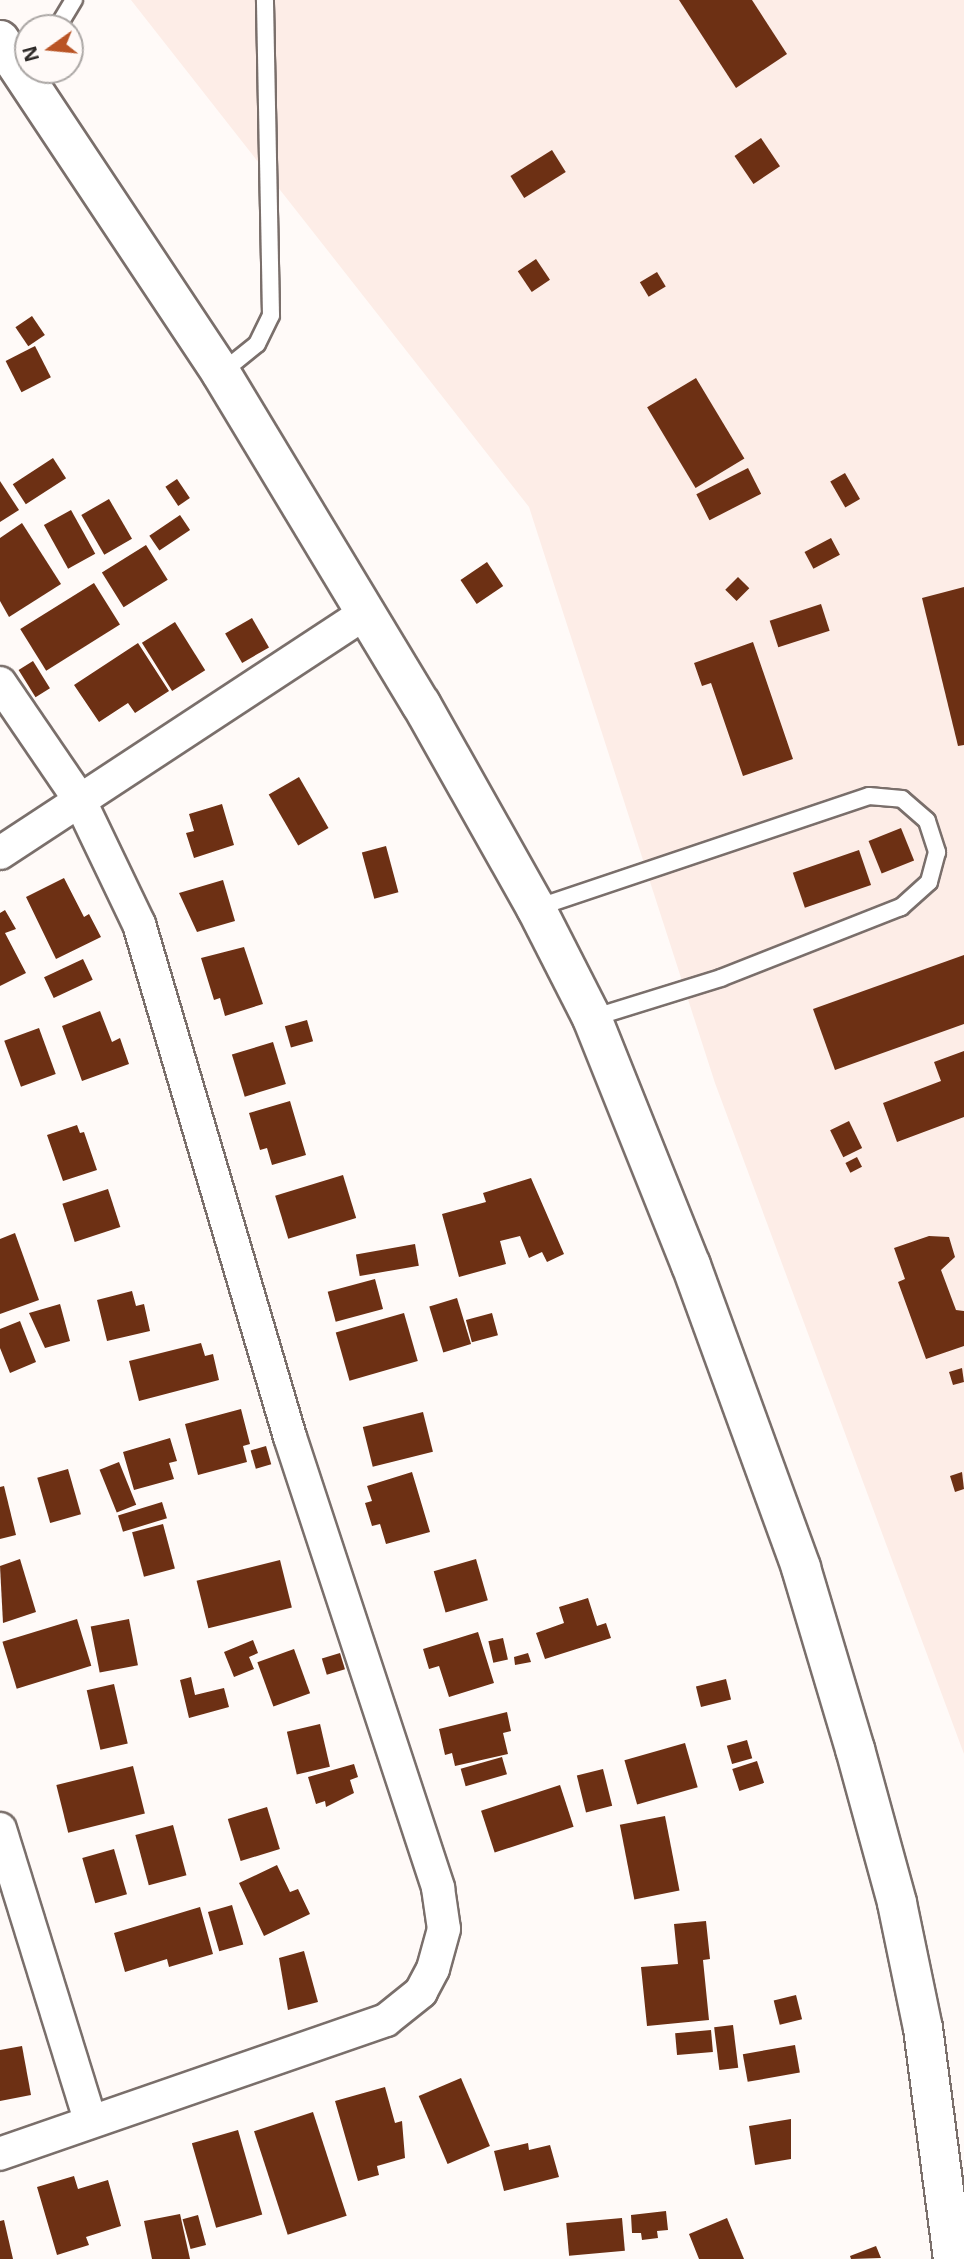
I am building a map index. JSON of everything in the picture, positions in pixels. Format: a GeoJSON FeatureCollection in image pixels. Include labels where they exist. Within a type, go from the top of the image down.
{"type":"FeatureCollection","features":[{"type":"Feature","properties":{"kind":"main road"},"geometry":{"type":"LineString","coordinates":[[0,40],[14,57]]}},
{"type":"Feature","properties":{"kind":"main road"},"geometry":{"type":"LineString","coordinates":[[34,84],[221,373],[363,614],[421,704],[537,908],[592,1018],[691,1265],[801,1568],[855,1749],[897,1903],[923,2028],[953,2259]]}},
{"type":"Feature","properties":{"kind":"street"},"geometry":{"type":"LineString","coordinates":[[0,853],[363,614]]}},
{"type":"Feature","properties":{"kind":"street"},"geometry":{"type":"LineString","coordinates":[[0,683],[79,799],[139,924],[172,1022],[290,1437],[438,1888],[444,1929],[433,1969],[421,1992],[386,2020],[90,2120],[0,2154]]}},
{"type":"Feature","properties":{"kind":"street"},"geometry":{"type":"LineString","coordinates":[[0,1829],[90,2120]]}},
{"type":"Feature","properties":{"kind":"lane"},"geometry":{"type":"LineString","coordinates":[[221,373],[257,345],[271,315],[265,0]]}},
{"type":"Feature","properties":{"kind":"lane"},"geometry":{"type":"LineString","coordinates":[[537,908],[869,796],[902,799],[927,821],[937,852],[929,882],[901,907],[721,978],[592,1018]]}},
{"type":"Feature","properties":{"kind":"shaded area"},"geometry":{"type":"Polygon","coordinates":[[[131,0],[964,0],[964,1754],[715,1083],[529,507],[131,0]]]}},
{"type":"Feature","properties":{"kind":"building"},"geometry":{"type":"Polygon","coordinates":[[[679,0],[752,0],[787,54],[736,88],[679,0]]]}},
{"type":"Feature","properties":{"kind":"building"},"geometry":{"type":"Polygon","coordinates":[[[761,138],[780,166],[753,184],[734,156],[761,138]]]}},
{"type":"Feature","properties":{"kind":"building"},"geometry":{"type":"Polygon","coordinates":[[[552,150],[566,172],[524,198],[510,176],[552,150]]]}},
{"type":"Feature","properties":{"kind":"building"},"geometry":{"type":"Polygon","coordinates":[[[536,259],[550,280],[532,292],[518,271],[536,259]]]}},
{"type":"Feature","properties":{"kind":"building"},"geometry":{"type":"Polygon","coordinates":[[[657,272],[666,287],[649,297],[640,282],[657,272]]]}},
{"type":"Feature","properties":{"kind":"building"},"geometry":{"type":"Polygon","coordinates":[[[32,316],[45,335],[28,346],[15,327],[32,316]]]}},
{"type":"Feature","properties":{"kind":"building"},"geometry":{"type":"Polygon","coordinates":[[[35,346],[51,377],[21,392],[6,361],[35,346]]]}},
{"type":"Feature","properties":{"kind":"building"},"geometry":{"type":"Polygon","coordinates":[[[696,378],[744,459],[696,488],[647,407],[696,378]]]}},
{"type":"Feature","properties":{"kind":"building"},"geometry":{"type":"Polygon","coordinates":[[[53,458],[66,478],[26,504],[13,484],[53,458]]]}},
{"type":"Feature","properties":{"kind":"building"},"geometry":{"type":"Polygon","coordinates":[[[748,468],[761,494],[709,520],[696,494],[748,468]]]}},
{"type":"Feature","properties":{"kind":"building"},"geometry":{"type":"Polygon","coordinates":[[[845,473],[860,499],[845,507],[830,482],[845,473]]]}},
{"type":"Feature","properties":{"kind":"building"},"geometry":{"type":"Polygon","coordinates":[[[177,479],[190,498],[178,506],[165,487],[177,479]]]}},
{"type":"Feature","properties":{"kind":"building"},"geometry":{"type":"Polygon","coordinates":[[[0,481],[19,510],[0,522],[0,481]]]}},
{"type":"Feature","properties":{"kind":"building"},"geometry":{"type":"Polygon","coordinates":[[[109,499],[132,539],[104,555],[81,515],[109,499]]]}},
{"type":"Feature","properties":{"kind":"building"},"geometry":{"type":"Polygon","coordinates":[[[71,510],[95,554],[68,569],[44,525],[71,510]]]}},
{"type":"Feature","properties":{"kind":"building"},"geometry":{"type":"Polygon","coordinates":[[[180,515],[190,530],[159,551],[149,536],[180,515]]]}},
{"type":"Feature","properties":{"kind":"building"},"geometry":{"type":"Polygon","coordinates":[[[22,523],[61,584],[9,617],[0,601],[0,538],[22,523]]]}},
{"type":"Feature","properties":{"kind":"building"},"geometry":{"type":"Polygon","coordinates":[[[831,538],[840,555],[813,569],[805,552],[831,538]]]}},
{"type":"Feature","properties":{"kind":"building"},"geometry":{"type":"Polygon","coordinates":[[[146,545],[168,580],[124,607],[102,573],[146,545]]]}},
{"type":"Feature","properties":{"kind":"building"},"geometry":{"type":"Polygon","coordinates":[[[487,562],[503,586],[477,604],[460,580],[487,562]]]}},
{"type":"Feature","properties":{"kind":"building"},"geometry":{"type":"Polygon","coordinates":[[[738,577],[749,588],[737,601],[725,590],[738,577]]]}},
{"type":"Feature","properties":{"kind":"building"},"geometry":{"type":"Polygon","coordinates":[[[94,583],[120,625],[46,671],[20,629],[94,583]]]}},
{"type":"Feature","properties":{"kind":"building"},"geometry":{"type":"Polygon","coordinates":[[[964,587],[964,745],[958,746],[922,598],[964,587]]]}},
{"type":"Feature","properties":{"kind":"building"},"geometry":{"type":"Polygon","coordinates":[[[821,604],[830,631],[778,647],[770,621],[821,604]]]}},
{"type":"Feature","properties":{"kind":"building"},"geometry":{"type":"Polygon","coordinates":[[[252,618],[269,647],[242,663],[225,634],[252,618]]]}},
{"type":"Feature","properties":{"kind":"building"},"geometry":{"type":"Polygon","coordinates":[[[175,622],[205,670],[172,691],[142,643],[175,622]]]}},
{"type":"Feature","properties":{"kind":"building"},"geometry":{"type":"Polygon","coordinates":[[[753,642],[793,759],[743,776],[711,683],[702,686],[694,663],[753,642]]]}},
{"type":"Feature","properties":{"kind":"building"},"geometry":{"type":"Polygon","coordinates":[[[138,643],[169,691],[135,713],[128,703],[99,722],[74,685],[138,643]]]}},
{"type":"Feature","properties":{"kind":"building"},"geometry":{"type":"Polygon","coordinates":[[[33,661],[50,688],[36,697],[19,670],[33,661]]]}},
{"type":"Feature","properties":{"kind":"building"},"geometry":{"type":"Polygon","coordinates":[[[299,777],[328,828],[298,846],[269,795],[299,777]]]}},
{"type":"Feature","properties":{"kind":"building"},"geometry":{"type":"Polygon","coordinates":[[[222,804],[234,845],[194,858],[186,833],[194,831],[189,814],[222,804]]]}},
{"type":"Feature","properties":{"kind":"building"},"geometry":{"type":"Polygon","coordinates":[[[901,828],[914,860],[882,874],[869,841],[901,828]]]}},
{"type":"Feature","properties":{"kind":"building"},"geometry":{"type":"Polygon","coordinates":[[[386,846],[398,892],[374,899],[362,852],[386,846]]]}},
{"type":"Feature","properties":{"kind":"building"},"geometry":{"type":"Polygon","coordinates":[[[859,850],[871,885],[805,908],[793,873],[859,850]]]}},
{"type":"Feature","properties":{"kind":"building"},"geometry":{"type":"Polygon","coordinates":[[[64,878],[84,917],[89,914],[101,937],[56,959],[26,897],[64,878]]]}},
{"type":"Feature","properties":{"kind":"building"},"geometry":{"type":"Polygon","coordinates":[[[223,880],[235,921],[197,932],[179,893],[223,880]]]}},
{"type":"Feature","properties":{"kind":"building"},"geometry":{"type":"Polygon","coordinates":[[[5,910],[16,929],[5,933],[26,973],[0,986],[0,913],[5,910]]]}},
{"type":"Feature","properties":{"kind":"building"},"geometry":{"type":"Polygon","coordinates":[[[244,947],[263,1004],[225,1016],[220,998],[214,1000],[201,958],[244,947]]]}},
{"type":"Feature","properties":{"kind":"building"},"geometry":{"type":"Polygon","coordinates":[[[964,955],[964,1024],[835,1070],[813,1009],[964,955]]]}},
{"type":"Feature","properties":{"kind":"building"},"geometry":{"type":"Polygon","coordinates":[[[83,959],[93,980],[54,998],[44,977],[83,959]]]}},
{"type":"Feature","properties":{"kind":"building"},"geometry":{"type":"Polygon","coordinates":[[[100,1011],[112,1042],[120,1038],[129,1064],[82,1081],[62,1026],[100,1011]]]}},
{"type":"Feature","properties":{"kind":"building"},"geometry":{"type":"Polygon","coordinates":[[[307,1020],[313,1041],[291,1047],[285,1026],[307,1020]]]}},
{"type":"Feature","properties":{"kind":"building"},"geometry":{"type":"Polygon","coordinates":[[[39,1028],[56,1074],[21,1087],[4,1041],[39,1028]]]}},
{"type":"Feature","properties":{"kind":"building"},"geometry":{"type":"Polygon","coordinates":[[[273,1042],[286,1084],[245,1097],[232,1055],[273,1042]]]}},
{"type":"Feature","properties":{"kind":"building"},"geometry":{"type":"Polygon","coordinates":[[[964,1051],[964,1117],[897,1142],[883,1103],[941,1081],[934,1062],[964,1051]]]}},
{"type":"Feature","properties":{"kind":"building"},"geometry":{"type":"Polygon","coordinates":[[[290,1101],[306,1155],[272,1165],[267,1148],[260,1150],[249,1113],[290,1101]]]}},
{"type":"Feature","properties":{"kind":"building"},"geometry":{"type":"Polygon","coordinates":[[[849,1121],[862,1148],[843,1157],[830,1130],[849,1121]]]}},
{"type":"Feature","properties":{"kind":"building"},"geometry":{"type":"Polygon","coordinates":[[[77,1125],[80,1133],[84,1132],[97,1170],[63,1181],[47,1135],[77,1125]]]}},
{"type":"Feature","properties":{"kind":"building"},"geometry":{"type":"Polygon","coordinates":[[[857,1157],[862,1167],[850,1173],[845,1163],[857,1157]]]}},
{"type":"Feature","properties":{"kind":"building"},"geometry":{"type":"Polygon","coordinates":[[[343,1175],[356,1218],[288,1239],[275,1196],[343,1175]]]}},
{"type":"Feature","properties":{"kind":"building"},"geometry":{"type":"Polygon","coordinates":[[[531,1178],[564,1254],[547,1262],[542,1252],[529,1258],[520,1236],[500,1241],[506,1264],[459,1277],[442,1214],[486,1202],[483,1193],[531,1178]]]}},
{"type":"Feature","properties":{"kind":"building"},"geometry":{"type":"Polygon","coordinates":[[[108,1189],[120,1227],[75,1242],[62,1204],[108,1189]]]}},
{"type":"Feature","properties":{"kind":"building"},"geometry":{"type":"Polygon","coordinates":[[[15,1233],[39,1300],[0,1314],[0,1239],[15,1233]]]}},
{"type":"Feature","properties":{"kind":"building"},"geometry":{"type":"Polygon","coordinates":[[[929,1236],[949,1237],[955,1257],[941,1270],[956,1310],[964,1311],[964,1346],[926,1359],[898,1282],[905,1279],[894,1248],[929,1236]]]}},
{"type":"Feature","properties":{"kind":"building"},"geometry":{"type":"Polygon","coordinates":[[[415,1244],[419,1266],[360,1276],[356,1254],[415,1244]]]}},
{"type":"Feature","properties":{"kind":"building"},"geometry":{"type":"Polygon","coordinates":[[[375,1279],[383,1309],[336,1322],[328,1292],[375,1279]]]}},
{"type":"Feature","properties":{"kind":"building"},"geometry":{"type":"Polygon","coordinates":[[[132,1291],[136,1306],[144,1304],[150,1331],[107,1341],[97,1300],[132,1291]]]}},
{"type":"Feature","properties":{"kind":"building"},"geometry":{"type":"Polygon","coordinates":[[[457,1298],[471,1344],[443,1352],[429,1306],[457,1298]]]}},
{"type":"Feature","properties":{"kind":"building"},"geometry":{"type":"Polygon","coordinates":[[[60,1304],[70,1341],[45,1348],[29,1313],[60,1304]]]}},
{"type":"Feature","properties":{"kind":"building"},"geometry":{"type":"Polygon","coordinates":[[[404,1313],[418,1361],[350,1381],[336,1333],[404,1313]]]}},
{"type":"Feature","properties":{"kind":"building"},"geometry":{"type":"Polygon","coordinates":[[[492,1313],[498,1335],[472,1342],[466,1320],[492,1313]]]}},
{"type":"Feature","properties":{"kind":"building"},"geometry":{"type":"Polygon","coordinates":[[[20,1321],[36,1362],[10,1373],[0,1348],[0,1329],[20,1321]]]}},
{"type":"Feature","properties":{"kind":"building"},"geometry":{"type":"Polygon","coordinates":[[[201,1343],[205,1356],[213,1354],[219,1380],[139,1401],[129,1361],[201,1343]]]}},
{"type":"Feature","properties":{"kind":"building"},"geometry":{"type":"Polygon","coordinates":[[[962,1368],[964,1382],[953,1385],[949,1372],[962,1368]]]}},
{"type":"Feature","properties":{"kind":"building"},"geometry":{"type":"Polygon","coordinates":[[[241,1409],[250,1444],[243,1446],[247,1462],[198,1475],[185,1424],[241,1409]]]}},
{"type":"Feature","properties":{"kind":"building"},"geometry":{"type":"Polygon","coordinates":[[[423,1412],[433,1452],[373,1467],[363,1427],[423,1412]]]}},
{"type":"Feature","properties":{"kind":"building"},"geometry":{"type":"Polygon","coordinates":[[[170,1438],[177,1461],[169,1463],[174,1479],[134,1490],[123,1452],[170,1438]]]}},
{"type":"Feature","properties":{"kind":"building"},"geometry":{"type":"Polygon","coordinates":[[[266,1446],[271,1464],[256,1469],[251,1450],[266,1446]]]}},
{"type":"Feature","properties":{"kind":"building"},"geometry":{"type":"Polygon","coordinates":[[[119,1462],[136,1505],[117,1513],[100,1470],[119,1462]]]}},
{"type":"Feature","properties":{"kind":"building"},"geometry":{"type":"Polygon","coordinates":[[[68,1469],[81,1514],[50,1523],[37,1478],[68,1469]]]}},
{"type":"Feature","properties":{"kind":"building"},"geometry":{"type":"Polygon","coordinates":[[[412,1472],[430,1532],[386,1544],[380,1524],[372,1526],[365,1503],[372,1501],[367,1486],[412,1472]]]}},
{"type":"Feature","properties":{"kind":"building"},"geometry":{"type":"Polygon","coordinates":[[[962,1472],[964,1489],[955,1492],[950,1476],[962,1472]]]}},
{"type":"Feature","properties":{"kind":"building"},"geometry":{"type":"Polygon","coordinates":[[[4,1486],[16,1535],[0,1539],[0,1487],[4,1486]]]}},
{"type":"Feature","properties":{"kind":"building"},"geometry":{"type":"Polygon","coordinates":[[[162,1502],[167,1518],[123,1532],[118,1515],[162,1502]]]}},
{"type":"Feature","properties":{"kind":"building"},"geometry":{"type":"Polygon","coordinates":[[[163,1524],[175,1568],[144,1577],[132,1532],[163,1524]]]}},
{"type":"Feature","properties":{"kind":"building"},"geometry":{"type":"Polygon","coordinates":[[[20,1559],[36,1612],[3,1623],[0,1566],[20,1559]]]}},
{"type":"Feature","properties":{"kind":"building"},"geometry":{"type":"Polygon","coordinates":[[[476,1559],[488,1600],[446,1612],[434,1571],[476,1559]]]}},
{"type":"Feature","properties":{"kind":"building"},"geometry":{"type":"Polygon","coordinates":[[[280,1560],[292,1608],[208,1628],[197,1581],[280,1560]]]}},
{"type":"Feature","properties":{"kind":"building"},"geometry":{"type":"Polygon","coordinates":[[[588,1598],[597,1626],[606,1623],[611,1638],[545,1659],[536,1633],[564,1623],[559,1607],[588,1598]]]}},
{"type":"Feature","properties":{"kind":"building"},"geometry":{"type":"Polygon","coordinates":[[[77,1619],[91,1666],[17,1689],[2,1642],[77,1619]]]}},
{"type":"Feature","properties":{"kind":"building"},"geometry":{"type":"Polygon","coordinates":[[[129,1619],[138,1665],[100,1673],[91,1626],[129,1619]]]}},
{"type":"Feature","properties":{"kind":"building"},"geometry":{"type":"Polygon","coordinates":[[[478,1632],[494,1683],[449,1697],[439,1666],[429,1669],[423,1649],[478,1632]]]}},
{"type":"Feature","properties":{"kind":"building"},"geometry":{"type":"Polygon","coordinates":[[[503,1638],[508,1659],[493,1663],[488,1641],[503,1638]]]}},
{"type":"Feature","properties":{"kind":"building"},"geometry":{"type":"Polygon","coordinates":[[[253,1640],[258,1653],[249,1657],[254,1669],[234,1677],[224,1652],[253,1640]]]}},
{"type":"Feature","properties":{"kind":"building"},"geometry":{"type":"Polygon","coordinates":[[[294,1649],[310,1693],[273,1707],[257,1662],[294,1649]]]}},
{"type":"Feature","properties":{"kind":"building"},"geometry":{"type":"Polygon","coordinates":[[[340,1653],[345,1669],[327,1675],[322,1659],[340,1653]]]}},
{"type":"Feature","properties":{"kind":"building"},"geometry":{"type":"Polygon","coordinates":[[[528,1653],[531,1662],[515,1665],[514,1657],[528,1653]]]}},
{"type":"Feature","properties":{"kind":"building"},"geometry":{"type":"Polygon","coordinates":[[[191,1677],[195,1695],[224,1688],[229,1707],[189,1718],[180,1680],[191,1677]]]}},
{"type":"Feature","properties":{"kind":"building"},"geometry":{"type":"Polygon","coordinates":[[[726,1679],[731,1699],[701,1707],[696,1686],[726,1679]]]}},
{"type":"Feature","properties":{"kind":"building"},"geometry":{"type":"Polygon","coordinates":[[[114,1684],[128,1743],[100,1750],[87,1690],[114,1684]]]}},
{"type":"Feature","properties":{"kind":"building"},"geometry":{"type":"Polygon","coordinates":[[[507,1712],[511,1731],[503,1733],[508,1754],[455,1766],[452,1753],[445,1755],[439,1729],[507,1712]]]}},
{"type":"Feature","properties":{"kind":"building"},"geometry":{"type":"Polygon","coordinates":[[[320,1724],[330,1767],[297,1775],[287,1732],[320,1724]]]}},
{"type":"Feature","properties":{"kind":"building"},"geometry":{"type":"Polygon","coordinates":[[[747,1740],[752,1758],[732,1764],[727,1746],[747,1740]]]}},
{"type":"Feature","properties":{"kind":"building"},"geometry":{"type":"Polygon","coordinates":[[[685,1743],[698,1787],[637,1805],[624,1760],[685,1743]]]}},
{"type":"Feature","properties":{"kind":"building"},"geometry":{"type":"Polygon","coordinates":[[[502,1757],[507,1774],[466,1786],[461,1769],[502,1757]]]}},
{"type":"Feature","properties":{"kind":"building"},"geometry":{"type":"Polygon","coordinates":[[[757,1761],[764,1783],[739,1791],[732,1769],[757,1761]]]}},
{"type":"Feature","properties":{"kind":"building"},"geometry":{"type":"Polygon","coordinates":[[[354,1764],[358,1777],[350,1780],[354,1793],[326,1807],[325,1801],[316,1804],[308,1777],[354,1764]]]}},
{"type":"Feature","properties":{"kind":"building"},"geometry":{"type":"Polygon","coordinates":[[[133,1766],[145,1814],[68,1833],[56,1785],[133,1766]]]}},
{"type":"Feature","properties":{"kind":"building"},"geometry":{"type":"Polygon","coordinates":[[[603,1769],[612,1806],[586,1812],[577,1776],[603,1769]]]}},
{"type":"Feature","properties":{"kind":"building"},"geometry":{"type":"Polygon","coordinates":[[[560,1785],[574,1827],[495,1852],[481,1811],[560,1785]]]}},
{"type":"Feature","properties":{"kind":"building"},"geometry":{"type":"Polygon","coordinates":[[[267,1807],[280,1849],[241,1861],[228,1819],[267,1807]]]}},
{"type":"Feature","properties":{"kind":"building"},"geometry":{"type":"Polygon","coordinates":[[[665,1816],[680,1891],[634,1899],[620,1825],[665,1816]]]}},
{"type":"Feature","properties":{"kind":"building"},"geometry":{"type":"Polygon","coordinates":[[[173,1825],[186,1875],[149,1885],[135,1835],[173,1825]]]}},
{"type":"Feature","properties":{"kind":"building"},"geometry":{"type":"Polygon","coordinates":[[[114,1849],[127,1894],[95,1903],[82,1858],[114,1849]]]}},
{"type":"Feature","properties":{"kind":"building"},"geometry":{"type":"Polygon","coordinates":[[[277,1865],[290,1892],[298,1889],[310,1914],[264,1936],[239,1883],[277,1865]]]}},
{"type":"Feature","properties":{"kind":"building"},"geometry":{"type":"Polygon","coordinates":[[[232,1905],[243,1944],[219,1951],[208,1912],[232,1905]]]}},
{"type":"Feature","properties":{"kind":"building"},"geometry":{"type":"Polygon","coordinates":[[[200,1907],[213,1954],[169,1967],[167,1959],[125,1972],[114,1933],[200,1907]]]}},
{"type":"Feature","properties":{"kind":"building"},"geometry":{"type":"Polygon","coordinates":[[[706,1921],[710,1959],[703,1960],[709,2020],[647,2026],[641,1967],[678,1964],[674,1924],[706,1921]]]}},
{"type":"Feature","properties":{"kind":"building"},"geometry":{"type":"Polygon","coordinates":[[[304,1951],[318,2002],[288,2010],[279,1958],[304,1951]]]}},
{"type":"Feature","properties":{"kind":"building"},"geometry":{"type":"Polygon","coordinates":[[[796,1995],[802,2019],[780,2025],[774,2001],[796,1995]]]}},
{"type":"Feature","properties":{"kind":"building"},"geometry":{"type":"Polygon","coordinates":[[[733,2025],[738,2068],[719,2070],[714,2027],[733,2025]]]}},
{"type":"Feature","properties":{"kind":"building"},"geometry":{"type":"Polygon","coordinates":[[[711,2030],[713,2052],[677,2055],[675,2033],[711,2030]]]}},
{"type":"Feature","properties":{"kind":"building"},"geometry":{"type":"Polygon","coordinates":[[[795,2045],[800,2073],[748,2082],[743,2054],[795,2045]]]}},
{"type":"Feature","properties":{"kind":"building"},"geometry":{"type":"Polygon","coordinates":[[[22,2046],[31,2095],[0,2101],[0,2050],[22,2046]]]}},
{"type":"Feature","properties":{"kind":"building"},"geometry":{"type":"Polygon","coordinates":[[[461,2078],[490,2146],[448,2164],[419,2096],[461,2078]]]}},
{"type":"Feature","properties":{"kind":"building"},"geometry":{"type":"Polygon","coordinates":[[[385,2087],[395,2123],[402,2121],[405,2158],[377,2166],[379,2175],[358,2181],[335,2101],[385,2087]]]}},
{"type":"Feature","properties":{"kind":"building"},"geometry":{"type":"Polygon","coordinates":[[[313,2112],[347,2216],[288,2235],[254,2131],[313,2112]]]}},
{"type":"Feature","properties":{"kind":"building"},"geometry":{"type":"Polygon","coordinates":[[[791,2119],[791,2159],[755,2165],[749,2126],[791,2119]]]}},
{"type":"Feature","properties":{"kind":"building"},"geometry":{"type":"Polygon","coordinates":[[[238,2130],[262,2215],[216,2228],[192,2143],[238,2130]]]}},
{"type":"Feature","properties":{"kind":"building"},"geometry":{"type":"Polygon","coordinates":[[[528,2143],[529,2150],[550,2145],[559,2177],[504,2191],[494,2151],[528,2143]]]}},
{"type":"Feature","properties":{"kind":"building"},"geometry":{"type":"Polygon","coordinates":[[[74,2176],[78,2189],[108,2180],[121,2226],[86,2237],[89,2245],[57,2255],[37,2187],[74,2176]]]}},
{"type":"Feature","properties":{"kind":"building"},"geometry":{"type":"Polygon","coordinates":[[[666,2211],[668,2230],[657,2231],[658,2238],[642,2240],[641,2233],[632,2233],[631,2215],[666,2211]]]}},
{"type":"Feature","properties":{"kind":"building"},"geometry":{"type":"Polygon","coordinates":[[[180,2214],[190,2259],[152,2259],[144,2221],[180,2214]]]}},
{"type":"Feature","properties":{"kind":"building"},"geometry":{"type":"Polygon","coordinates":[[[198,2215],[206,2245],[191,2249],[183,2219],[198,2215]]]}},
{"type":"Feature","properties":{"kind":"building"},"geometry":{"type":"Polygon","coordinates":[[[622,2218],[625,2251],[569,2256],[566,2223],[622,2218]]]}},
{"type":"Feature","properties":{"kind":"building"},"geometry":{"type":"Polygon","coordinates":[[[727,2218],[744,2259],[699,2259],[689,2234],[727,2218]]]}},
{"type":"Feature","properties":{"kind":"building"},"geometry":{"type":"Polygon","coordinates":[[[4,2220],[13,2259],[0,2259],[0,2221],[4,2220]]]}},
{"type":"Feature","properties":{"kind":"building"},"geometry":{"type":"Polygon","coordinates":[[[876,2246],[881,2258],[851,2259],[850,2256],[876,2246]]]}}]}
